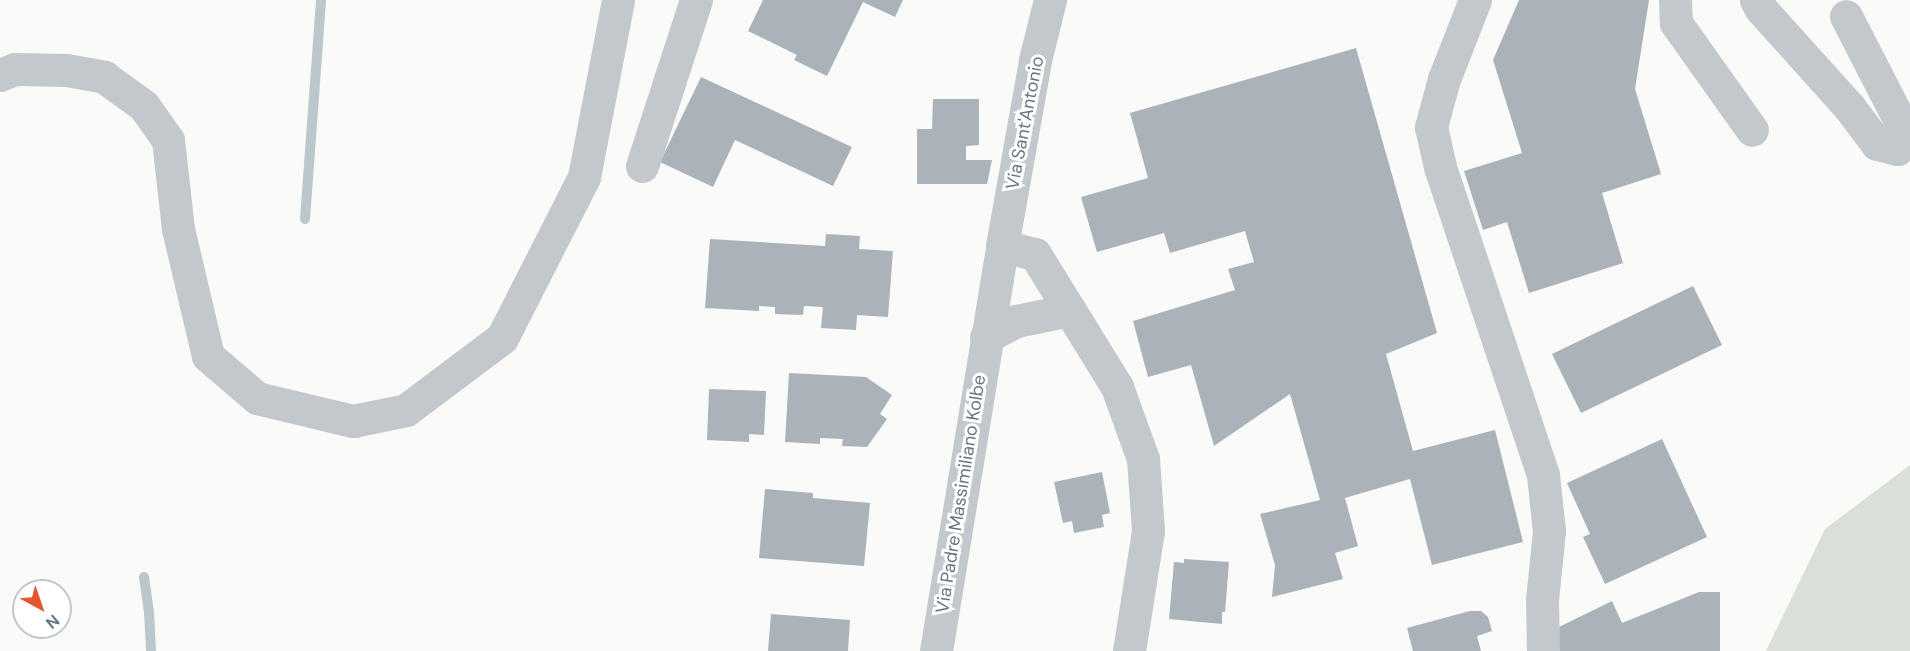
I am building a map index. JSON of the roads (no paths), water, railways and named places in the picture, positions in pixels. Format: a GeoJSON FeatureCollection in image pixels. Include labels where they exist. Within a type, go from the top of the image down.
{"type":"FeatureCollection","features":[{"type":"Feature","properties":{"kind":"street"},"geometry":{"type":"LineString","coordinates":[[0,75],[15,69],[66,70],[104,77],[144,106],[168,140],[178,230],[208,356],[257,398],[353,421],[406,410],[502,338],[584,177],[618,0]]}},
{"type":"Feature","properties":{"kind":"street"},"geometry":{"type":"LineString","coordinates":[[642,166],[696,0]]}},
{"type":"Feature","properties":{"kind":"street","name":"Via Sant'Antonio"},"geometry":{"type":"LineString","coordinates":[[986,337],[1035,60],[1050,0]]}},
{"type":"Feature","properties":{"kind":"street"},"geometry":{"type":"LineString","coordinates":[[1475,0],[1444,79],[1431,127],[1440,167],[1543,475],[1549,531],[1542,600],[1543,651]]}},
{"type":"Feature","properties":{"kind":"street"},"geometry":{"type":"LineString","coordinates":[[1676,0],[1676,23],[1752,130]]}},
{"type":"Feature","properties":{"kind":"street"},"geometry":{"type":"LineString","coordinates":[[1756,0],[1761,9],[1850,108],[1877,144],[1897,148],[1905,131],[1846,16]]}},
{"type":"Feature","properties":{"kind":"street"},"geometry":{"type":"LineString","coordinates":[[1002,246],[1035,254],[1117,387],[1143,459],[1148,531],[1129,651]]}},
{"type":"Feature","properties":{"kind":"street"},"geometry":{"type":"LineString","coordinates":[[986,337],[1016,321],[1070,310]]}},
{"type":"Feature","properties":{"kind":"street","name":"Via Padre Massimiliano Kolbe"},"geometry":{"type":"LineString","coordinates":[[936,651],[986,337]]}},
{"type":"Feature","properties":{"kind":"waterway"},"geometry":{"type":"LineString","coordinates":[[305,219],[321,0]]}},
{"type":"Feature","properties":{"kind":"waterway"},"geometry":{"type":"LineString","coordinates":[[144,577],[151,651]]}}]}
